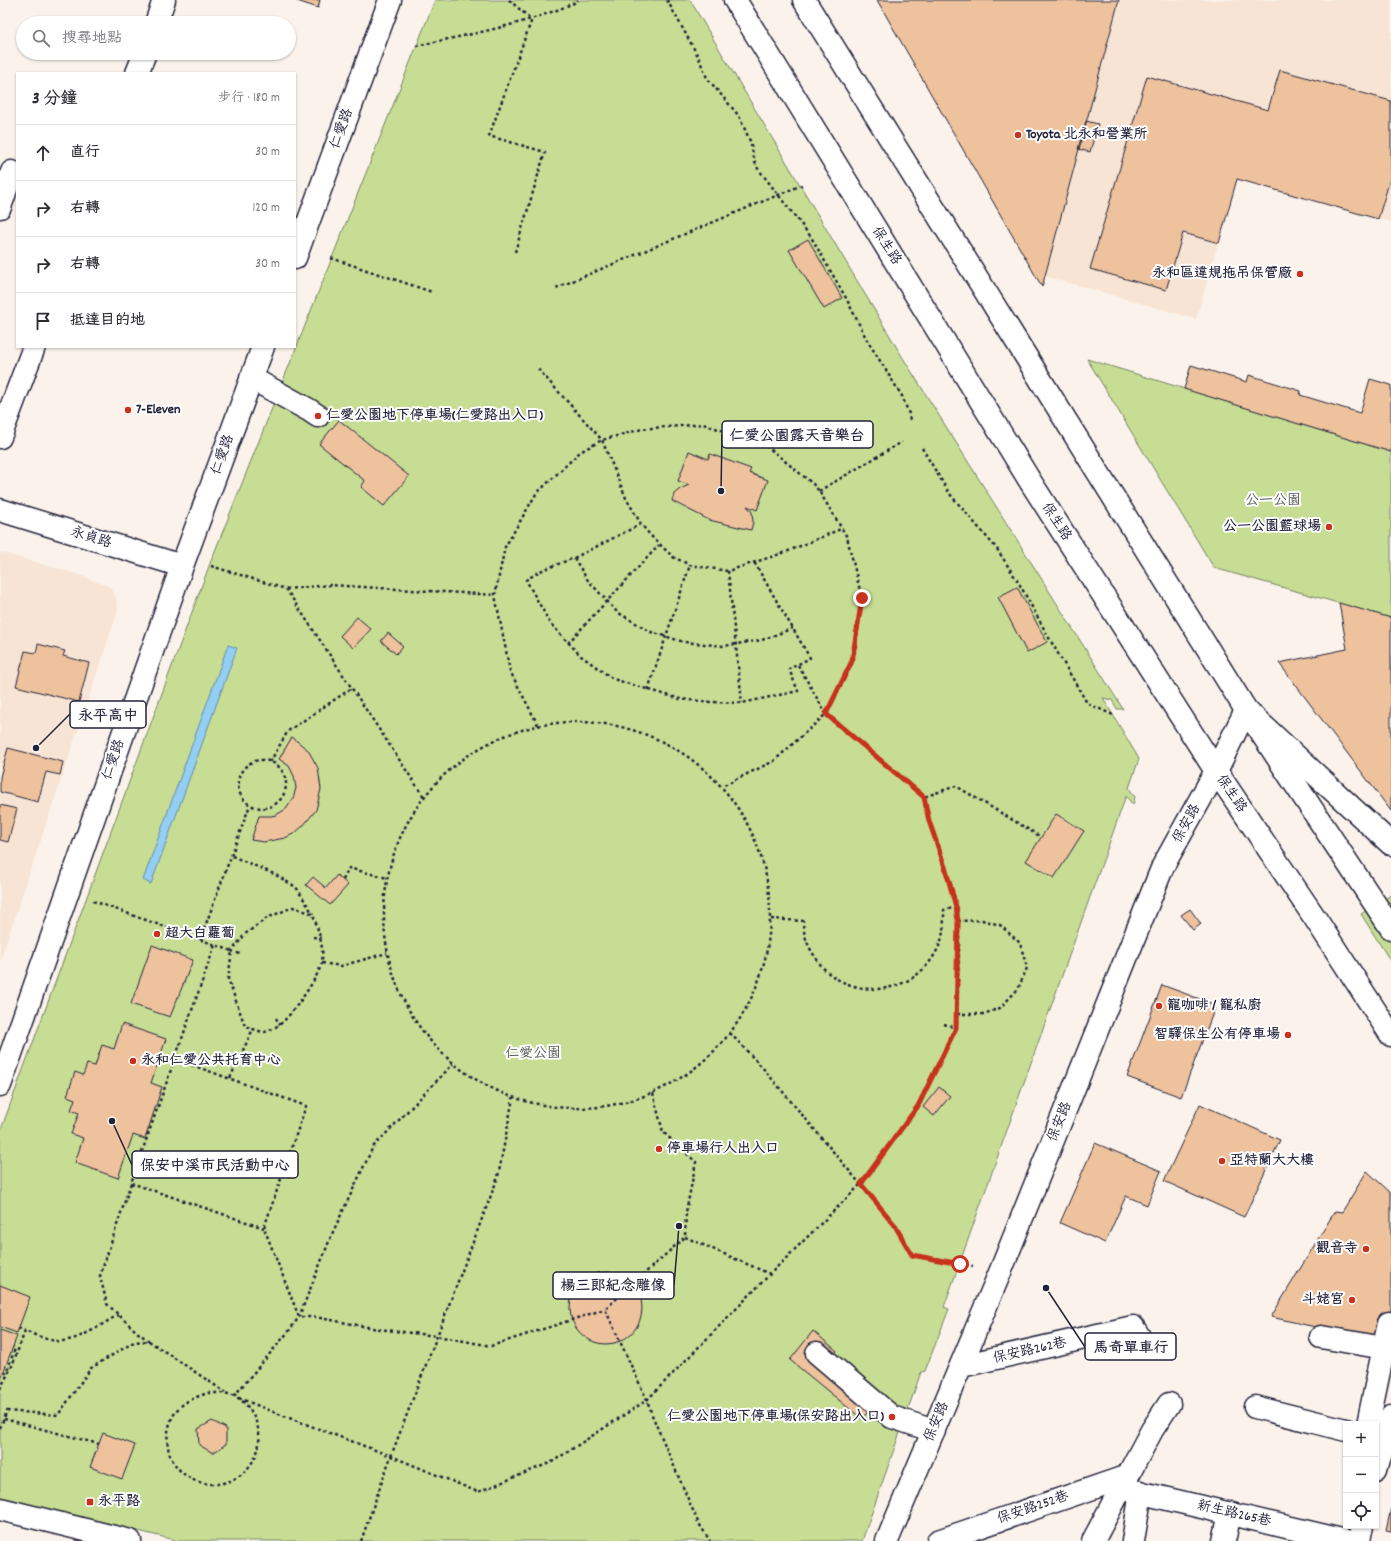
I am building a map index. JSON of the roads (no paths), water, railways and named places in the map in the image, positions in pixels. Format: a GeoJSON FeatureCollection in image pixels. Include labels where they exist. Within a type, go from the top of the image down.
{"type":"FeatureCollection","features":[{"type":"Feature","properties":{"kind":"main road"},"geometry":{"type":"LineString","coordinates":[[158,16],[164,0]]}},
{"type":"Feature","properties":{"kind":"main road","name":"仁愛路"},"geometry":{"type":"LineString","coordinates":[[296,255],[390,0]]}},
{"type":"Feature","properties":{"kind":"main road","name":"保生路"},"geometry":{"type":"LineString","coordinates":[[735,0],[1030,481],[1216,771],[1315,918],[1391,1035]]}},
{"type":"Feature","properties":{"kind":"main road"},"geometry":{"type":"LineString","coordinates":[[804,0],[1246,710],[1391,928]]}},
{"type":"Feature","properties":{"kind":"main road"},"geometry":{"type":"LineString","coordinates":[[137,72],[142,60]]}},
{"type":"Feature","properties":{"kind":"main road"},"geometry":{"type":"LineString","coordinates":[[0,207],[12,172],[16,174]]}},
{"type":"Feature","properties":{"kind":"main road"},"geometry":{"type":"LineString","coordinates":[[0,437],[34,348]]}},
{"type":"Feature","properties":{"kind":"main road","name":"仁愛路"},"geometry":{"type":"LineString","coordinates":[[0,1085],[182,566],[263,348]]}},
{"type":"Feature","properties":{"kind":"main road"},"geometry":{"type":"LineString","coordinates":[[251,378],[318,416]]}},
{"type":"Feature","properties":{"kind":"main road","name":"永貞路"},"geometry":{"type":"LineString","coordinates":[[0,510],[182,566]]}},
{"type":"Feature","properties":{"kind":"main road"},"geometry":{"type":"LineString","coordinates":[[1246,710],[1391,844]]}},
{"type":"Feature","properties":{"kind":"main road","name":"保安路"},"geometry":{"type":"LineString","coordinates":[[887,1541],[1001,1270],[1163,866],[1216,771],[1246,710]]}},
{"type":"Feature","properties":{"kind":"main road"},"geometry":{"type":"LineString","coordinates":[[1369,1421],[1389,1323]]}},
{"type":"Feature","properties":{"kind":"main road","name":"保安路262巷"},"geometry":{"type":"LineString","coordinates":[[961,1366],[1133,1327],[1140,1338]]}},
{"type":"Feature","properties":{"kind":"main road"},"geometry":{"type":"LineString","coordinates":[[1322,1337],[1384,1348]]}},
{"type":"Feature","properties":{"kind":"main road"},"geometry":{"type":"LineString","coordinates":[[817,1353],[892,1417],[934,1431]]}},
{"type":"Feature","properties":{"kind":"main road"},"geometry":{"type":"LineString","coordinates":[[1093,1541],[1130,1485],[1152,1430],[1169,1404]]}},
{"type":"Feature","properties":{"kind":"main road"},"geometry":{"type":"LineString","coordinates":[[1255,1407],[1343,1429]]}},
{"type":"Feature","properties":{"kind":"main road"},"geometry":{"type":"LineString","coordinates":[[1378,1457],[1380,1439],[1391,1417]]}},
{"type":"Feature","properties":{"kind":"main road"},"geometry":{"type":"LineString","coordinates":[[1130,1485],[1133,1541]]}},
{"type":"Feature","properties":{"kind":"main road","name":"新生路265巷"},"geometry":{"type":"LineString","coordinates":[[1130,1485],[1230,1513],[1346,1541]]}},
{"type":"Feature","properties":{"kind":"main road","name":"保安路252巷"},"geometry":{"type":"LineString","coordinates":[[938,1541],[1130,1485]]}},
{"type":"Feature","properties":{"kind":"main road"},"geometry":{"type":"LineString","coordinates":[[0,1508],[130,1541]]}},
{"type":"Feature","properties":{"kind":"main road"},"geometry":{"type":"LineString","coordinates":[[1224,1541],[1230,1513]]}},
{"type":"Feature","properties":{"kind":"main road"},"geometry":{"type":"LineString","coordinates":[[1359,1541],[1361,1529]]}},
{"type":"Feature","properties":{"kind":"water"},"geometry":{"type":"Polygon","coordinates":[[[228,645],[237,648],[151,884],[143,880],[228,645]]]}},
{"type":"Feature","properties":{"kind":"place","name":"Toyota 北永和營業所"},"geometry":{"type":"Point","coordinates":[1018,135]}},
{"type":"Feature","properties":{"kind":"place","name":"永和區違規拖吊保管廠"},"geometry":{"type":"Point","coordinates":[1300,274]}},
{"type":"Feature","properties":{"kind":"place","name":"7-Eleven"},"geometry":{"type":"Point","coordinates":[128,410]}},
{"type":"Feature","properties":{"kind":"place","name":"仁愛公園地下停車場(仁愛路出入口)"},"geometry":{"type":"Point","coordinates":[318,416]}},
{"type":"Feature","properties":{"kind":"place","name":"仁愛公園露天音樂台"},"geometry":{"type":"Point","coordinates":[721,491]}},
{"type":"Feature","properties":{"kind":"place","name":"公一公園籃球場"},"geometry":{"type":"Point","coordinates":[1329,527]}},
{"type":"Feature","properties":{"kind":"place","name":"永平高中"},"geometry":{"type":"Point","coordinates":[36,748]}},
{"type":"Feature","properties":{"kind":"place","name":"超大白蘿蔔"},"geometry":{"type":"Point","coordinates":[157,934]}},
{"type":"Feature","properties":{"kind":"place","name":"寵咖啡 / 寵私廚"},"geometry":{"type":"Point","coordinates":[1159,1006]}},
{"type":"Feature","properties":{"kind":"place","name":"智驛保生公有停車場"},"geometry":{"type":"Point","coordinates":[1288,1035]}},
{"type":"Feature","properties":{"kind":"place","name":"永和仁愛公共托育中心"},"geometry":{"type":"Point","coordinates":[133,1061]}},
{"type":"Feature","properties":{"kind":"place","name":"保安中溪市民活動中心"},"geometry":{"type":"Point","coordinates":[112,1121]}},
{"type":"Feature","properties":{"kind":"place","name":"停車場行人出入口"},"geometry":{"type":"Point","coordinates":[659,1149]}},
{"type":"Feature","properties":{"kind":"place","name":"亞特蘭大大樓"},"geometry":{"type":"Point","coordinates":[1222,1161]}},
{"type":"Feature","properties":{"kind":"place","name":"楊三郎紀念雕像"},"geometry":{"type":"Point","coordinates":[679,1226]}},
{"type":"Feature","properties":{"kind":"place","name":"觀音寺"},"geometry":{"type":"Point","coordinates":[1366,1249]}},
{"type":"Feature","properties":{"kind":"place","name":"馬奇單車行"},"geometry":{"type":"Point","coordinates":[1046,1288]}},
{"type":"Feature","properties":{"kind":"place","name":"斗姥宮"},"geometry":{"type":"Point","coordinates":[1352,1300]}},
{"type":"Feature","properties":{"kind":"place","name":"仁愛公園地下停車場(保安路出入口)"},"geometry":{"type":"Point","coordinates":[892,1417]}},
{"type":"Feature","properties":{"kind":"place","name":"永平路"},"geometry":{"type":"Point","coordinates":[90,1502]}},
{"type":"Feature","properties":{"kind":"park label","name":"公一公園"},"geometry":{"type":"Point","coordinates":[1273,501]}},
{"type":"Feature","properties":{"kind":"park label","name":"仁愛公園"},"geometry":{"type":"Point","coordinates":[533,1054]}}]}
